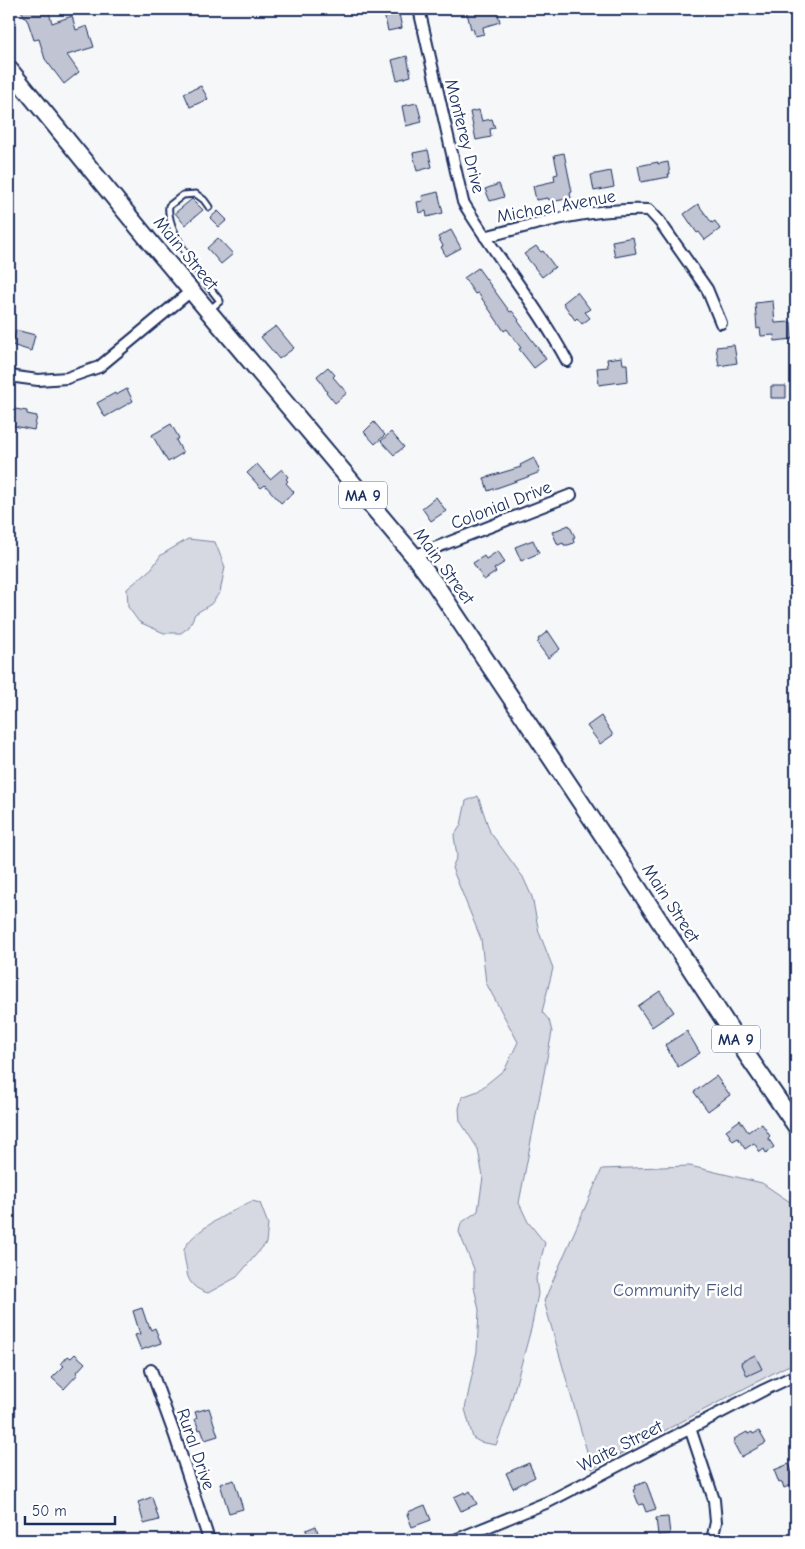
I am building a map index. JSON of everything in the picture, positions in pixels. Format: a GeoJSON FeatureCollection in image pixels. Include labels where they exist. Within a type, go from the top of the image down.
{"type":"FeatureCollection","features":[{"type":"Feature","properties":{"kind":"highway","name":"Main Street"},"geometry":{"type":"LineString","coordinates":[[9,69],[191,291],[414,556],[796,1126]]}},
{"type":"Feature","properties":{"kind":"street","name":"Monterey Drive"},"geometry":{"type":"LineString","coordinates":[[419,9],[463,202],[552,334],[567,361]]}},
{"type":"Feature","properties":{"kind":"street","name":"Michael Avenue"},"geometry":{"type":"LineString","coordinates":[[485,236],[533,224],[590,214],[649,210],[660,222],[707,289],[721,323]]}},
{"type":"Feature","properties":{"kind":"street"},"geometry":{"type":"LineString","coordinates":[[9,374],[16,377],[38,380],[68,378],[99,367],[191,291]]}},
{"type":"Feature","properties":{"kind":"street","name":"Colonial Drive"},"geometry":{"type":"LineString","coordinates":[[414,556],[571,496]]}},
{"type":"Feature","properties":{"kind":"street","name":"Rural Drive"},"geometry":{"type":"LineString","coordinates":[[151,1370],[209,1540]]}},
{"type":"Feature","properties":{"kind":"street","name":"Waite Street"},"geometry":{"type":"LineString","coordinates":[[455,1540],[548,1502],[796,1375]]}},
{"type":"Feature","properties":{"kind":"street"},"geometry":{"type":"LineString","coordinates":[[690,1428],[714,1500],[716,1522],[712,1540]]}},
{"type":"Feature","properties":{"kind":"lane"},"geometry":{"type":"LineString","coordinates":[[208,310],[220,301],[186,253],[171,225],[168,212],[169,206],[183,195],[196,194],[209,207]]}},
{"type":"Feature","properties":{"kind":"green space"},"geometry":{"type":"Polygon","coordinates":[[[188,539],[215,542],[225,567],[220,592],[211,604],[195,614],[189,627],[181,633],[164,633],[139,622],[128,607],[127,589],[152,568],[161,555],[188,539]]]}},
{"type":"Feature","properties":{"kind":"green space"},"geometry":{"type":"Polygon","coordinates":[[[478,796],[490,832],[523,877],[532,897],[539,932],[553,968],[542,1012],[549,1020],[552,1032],[519,1203],[528,1222],[545,1243],[536,1278],[538,1294],[531,1329],[507,1416],[496,1445],[480,1442],[473,1438],[465,1409],[477,1351],[479,1310],[474,1287],[474,1269],[459,1232],[461,1223],[478,1211],[483,1177],[478,1149],[460,1121],[459,1109],[462,1097],[478,1091],[505,1069],[518,1042],[486,983],[481,939],[452,868],[457,856],[454,836],[461,825],[466,801],[478,796]]]}},
{"type":"Feature","properties":{"kind":"green space","name":"Community Field"},"geometry":{"type":"Polygon","coordinates":[[[690,1166],[762,1183],[796,1206],[796,1363],[785,1367],[592,1469],[544,1301],[602,1169],[690,1166]]]}},
{"type":"Feature","properties":{"kind":"green space"},"geometry":{"type":"Polygon","coordinates":[[[252,1201],[260,1203],[268,1224],[266,1243],[237,1277],[208,1293],[200,1290],[192,1283],[187,1273],[184,1250],[188,1243],[203,1229],[252,1201]]]}},
{"type":"Feature","properties":{"kind":"green space"},"geometry":{"type":"Polygon","coordinates":[[[9,1380],[12,1540],[9,1540],[9,1380]]]}},
{"type":"Feature","properties":{"kind":"building"},"geometry":{"type":"Polygon","coordinates":[[[20,9],[48,9],[52,23],[72,16],[76,30],[87,26],[94,47],[67,55],[79,72],[64,84],[45,59],[39,39],[34,40],[28,22],[20,9]]]}},
{"type":"Feature","properties":{"kind":"building"},"geometry":{"type":"Polygon","coordinates":[[[383,9],[398,9],[402,28],[388,31],[383,9]]]}},
{"type":"Feature","properties":{"kind":"building"},"geometry":{"type":"Polygon","coordinates":[[[466,9],[497,9],[500,22],[483,27],[484,34],[475,36],[473,28],[471,29],[466,9]]]}},
{"type":"Feature","properties":{"kind":"building"},"geometry":{"type":"Polygon","coordinates":[[[407,56],[411,76],[397,80],[392,60],[407,56]]]}},
{"type":"Feature","properties":{"kind":"building"},"geometry":{"type":"Polygon","coordinates":[[[201,86],[208,99],[190,107],[184,93],[201,86]]]}},
{"type":"Feature","properties":{"kind":"building"},"geometry":{"type":"Polygon","coordinates":[[[417,103],[422,122],[406,126],[402,106],[417,103]]]}},
{"type":"Feature","properties":{"kind":"building"},"geometry":{"type":"Polygon","coordinates":[[[479,110],[482,121],[492,119],[495,128],[490,129],[491,137],[476,140],[470,112],[479,110]]]}},
{"type":"Feature","properties":{"kind":"building"},"geometry":{"type":"Polygon","coordinates":[[[428,150],[432,167],[417,171],[413,153],[428,150]]]}},
{"type":"Feature","properties":{"kind":"building"},"geometry":{"type":"Polygon","coordinates":[[[564,153],[572,192],[570,193],[571,198],[556,201],[555,199],[549,200],[548,198],[536,200],[533,186],[555,181],[554,175],[558,174],[554,155],[564,153]]]}},
{"type":"Feature","properties":{"kind":"building"},"geometry":{"type":"Polygon","coordinates":[[[658,162],[658,164],[668,162],[669,177],[641,182],[638,166],[658,162]]]}},
{"type":"Feature","properties":{"kind":"building"},"geometry":{"type":"Polygon","coordinates":[[[611,171],[614,187],[594,191],[591,175],[611,171]]]}},
{"type":"Feature","properties":{"kind":"building"},"geometry":{"type":"Polygon","coordinates":[[[499,184],[504,197],[490,201],[485,189],[499,184]]]}},
{"type":"Feature","properties":{"kind":"building"},"geometry":{"type":"Polygon","coordinates":[[[438,192],[443,213],[427,217],[426,211],[419,213],[417,202],[423,201],[422,196],[438,192]]]}},
{"type":"Feature","properties":{"kind":"building"},"geometry":{"type":"Polygon","coordinates":[[[192,199],[203,210],[185,225],[175,213],[192,199]]]}},
{"type":"Feature","properties":{"kind":"building"},"geometry":{"type":"Polygon","coordinates":[[[698,204],[712,223],[715,221],[720,229],[705,240],[699,232],[697,233],[684,214],[698,204]]]}},
{"type":"Feature","properties":{"kind":"building"},"geometry":{"type":"Polygon","coordinates":[[[218,211],[227,220],[219,227],[210,218],[218,211]]]}},
{"type":"Feature","properties":{"kind":"building"},"geometry":{"type":"Polygon","coordinates":[[[451,230],[461,248],[446,256],[438,237],[451,230]]]}},
{"type":"Feature","properties":{"kind":"building"},"geometry":{"type":"Polygon","coordinates":[[[633,237],[636,253],[615,257],[612,241],[633,237]]]}},
{"type":"Feature","properties":{"kind":"building"},"geometry":{"type":"Polygon","coordinates":[[[218,238],[233,254],[221,264],[207,248],[218,238]]]}},
{"type":"Feature","properties":{"kind":"building"},"geometry":{"type":"Polygon","coordinates":[[[536,246],[541,252],[543,251],[555,267],[542,277],[524,254],[536,246]]]}},
{"type":"Feature","properties":{"kind":"building"},"geometry":{"type":"Polygon","coordinates":[[[478,268],[510,312],[512,311],[519,320],[546,359],[534,368],[519,349],[521,348],[507,329],[504,331],[478,293],[475,294],[464,278],[478,268]]]}},
{"type":"Feature","properties":{"kind":"building"},"geometry":{"type":"Polygon","coordinates":[[[577,292],[590,309],[585,312],[590,318],[582,324],[577,318],[575,320],[563,303],[577,292]]]}},
{"type":"Feature","properties":{"kind":"building"},"geometry":{"type":"Polygon","coordinates":[[[773,301],[775,323],[791,322],[792,339],[775,341],[774,335],[761,336],[760,328],[757,329],[755,303],[773,301]]]}},
{"type":"Feature","properties":{"kind":"building"},"geometry":{"type":"Polygon","coordinates":[[[276,326],[294,348],[279,359],[261,337],[276,326]]]}},
{"type":"Feature","properties":{"kind":"building"},"geometry":{"type":"Polygon","coordinates":[[[16,330],[35,335],[31,351],[12,345],[16,330]]]}},
{"type":"Feature","properties":{"kind":"building"},"geometry":{"type":"Polygon","coordinates":[[[734,345],[737,363],[719,366],[716,347],[734,345]]]}},
{"type":"Feature","properties":{"kind":"building"},"geometry":{"type":"Polygon","coordinates":[[[622,357],[623,364],[627,364],[628,381],[599,385],[597,368],[608,367],[607,359],[622,357]]]}},
{"type":"Feature","properties":{"kind":"building"},"geometry":{"type":"Polygon","coordinates":[[[328,367],[335,375],[333,377],[347,393],[335,403],[317,376],[328,367]]]}},
{"type":"Feature","properties":{"kind":"building"},"geometry":{"type":"Polygon","coordinates":[[[771,386],[786,386],[786,398],[771,398],[771,386]]]}},
{"type":"Feature","properties":{"kind":"building"},"geometry":{"type":"Polygon","coordinates":[[[127,389],[133,401],[105,417],[97,403],[127,389]]]}},
{"type":"Feature","properties":{"kind":"building"},"geometry":{"type":"Polygon","coordinates":[[[9,408],[27,411],[27,414],[37,416],[34,430],[9,425],[9,408]]]}},
{"type":"Feature","properties":{"kind":"building"},"geometry":{"type":"Polygon","coordinates":[[[374,422],[385,435],[375,444],[364,432],[374,422]]]}},
{"type":"Feature","properties":{"kind":"building"},"geometry":{"type":"Polygon","coordinates":[[[171,424],[179,438],[176,440],[183,453],[168,462],[152,435],[171,424]]]}},
{"type":"Feature","properties":{"kind":"building"},"geometry":{"type":"Polygon","coordinates":[[[391,432],[404,447],[394,455],[381,441],[391,432]]]}},
{"type":"Feature","properties":{"kind":"building"},"geometry":{"type":"Polygon","coordinates":[[[534,458],[540,472],[488,491],[484,478],[521,467],[520,465],[534,458]]]}},
{"type":"Feature","properties":{"kind":"building"},"geometry":{"type":"Polygon","coordinates":[[[257,464],[270,479],[282,469],[288,477],[286,483],[294,492],[281,503],[265,485],[261,488],[247,473],[257,464]]]}},
{"type":"Feature","properties":{"kind":"building"},"geometry":{"type":"Polygon","coordinates":[[[436,497],[446,511],[431,521],[422,508],[436,497]]]}},
{"type":"Feature","properties":{"kind":"building"},"geometry":{"type":"Polygon","coordinates":[[[569,525],[575,537],[573,538],[574,543],[558,545],[552,532],[569,525]]]}},
{"type":"Feature","properties":{"kind":"building"},"geometry":{"type":"Polygon","coordinates":[[[533,540],[539,553],[521,561],[515,547],[533,540]]]}},
{"type":"Feature","properties":{"kind":"building"},"geometry":{"type":"Polygon","coordinates":[[[498,551],[505,562],[494,569],[496,572],[484,580],[473,563],[484,556],[486,559],[498,551]]]}},
{"type":"Feature","properties":{"kind":"building"},"geometry":{"type":"Polygon","coordinates":[[[548,631],[560,649],[548,658],[537,643],[538,639],[548,631]]]}},
{"type":"Feature","properties":{"kind":"building"},"geometry":{"type":"Polygon","coordinates":[[[601,716],[613,735],[600,744],[587,726],[601,716]]]}},
{"type":"Feature","properties":{"kind":"building"},"geometry":{"type":"Polygon","coordinates":[[[660,991],[674,1012],[652,1027],[638,1006],[660,991]]]}},
{"type":"Feature","properties":{"kind":"building"},"geometry":{"type":"Polygon","coordinates":[[[687,1031],[700,1053],[678,1067],[665,1045],[687,1031]]]}},
{"type":"Feature","properties":{"kind":"building"},"geometry":{"type":"Polygon","coordinates":[[[716,1076],[730,1095],[708,1111],[694,1092],[716,1076]]]}},
{"type":"Feature","properties":{"kind":"building"},"geometry":{"type":"Polygon","coordinates":[[[740,1120],[748,1132],[762,1124],[770,1136],[768,1138],[774,1147],[766,1153],[764,1149],[760,1152],[754,1143],[745,1149],[738,1138],[733,1141],[726,1130],[740,1120]]]}},
{"type":"Feature","properties":{"kind":"building"},"geometry":{"type":"Polygon","coordinates":[[[142,1308],[147,1323],[151,1330],[155,1328],[161,1343],[141,1350],[135,1335],[140,1334],[133,1311],[142,1308]]]}},
{"type":"Feature","properties":{"kind":"building"},"geometry":{"type":"Polygon","coordinates":[[[75,1354],[85,1363],[64,1389],[52,1378],[64,1366],[61,1364],[68,1356],[71,1358],[75,1354]]]}},
{"type":"Feature","properties":{"kind":"building"},"geometry":{"type":"Polygon","coordinates":[[[755,1355],[762,1369],[747,1376],[741,1362],[755,1355]]]}},
{"type":"Feature","properties":{"kind":"building"},"geometry":{"type":"Polygon","coordinates":[[[209,1408],[218,1436],[205,1440],[195,1419],[197,1418],[195,1412],[209,1408]]]}},
{"type":"Feature","properties":{"kind":"building"},"geometry":{"type":"Polygon","coordinates":[[[759,1431],[766,1443],[741,1457],[733,1442],[735,1441],[734,1439],[747,1432],[748,1434],[752,1432],[753,1434],[759,1431]]]}},
{"type":"Feature","properties":{"kind":"building"},"geometry":{"type":"Polygon","coordinates":[[[529,1463],[535,1477],[513,1488],[506,1473],[529,1463]]]}},
{"type":"Feature","properties":{"kind":"building"},"geometry":{"type":"Polygon","coordinates":[[[789,1464],[796,1483],[784,1488],[782,1482],[779,1483],[774,1470],[789,1464]]]}},
{"type":"Feature","properties":{"kind":"building"},"geometry":{"type":"Polygon","coordinates":[[[234,1480],[243,1509],[229,1513],[220,1484],[234,1480]]]}},
{"type":"Feature","properties":{"kind":"building"},"geometry":{"type":"Polygon","coordinates":[[[646,1482],[656,1509],[646,1512],[643,1504],[639,1505],[633,1490],[635,1489],[634,1486],[646,1482]]]}},
{"type":"Feature","properties":{"kind":"building"},"geometry":{"type":"Polygon","coordinates":[[[470,1491],[477,1504],[461,1511],[454,1497],[470,1491]]]}},
{"type":"Feature","properties":{"kind":"building"},"geometry":{"type":"Polygon","coordinates":[[[152,1497],[159,1520],[144,1524],[138,1502],[152,1497]]]}},
{"type":"Feature","properties":{"kind":"building"},"geometry":{"type":"Polygon","coordinates":[[[425,1505],[431,1520],[412,1527],[408,1512],[425,1505]]]}},
{"type":"Feature","properties":{"kind":"building"},"geometry":{"type":"Polygon","coordinates":[[[668,1517],[670,1534],[658,1535],[656,1518],[668,1517]]]}},
{"type":"Feature","properties":{"kind":"building"},"geometry":{"type":"Polygon","coordinates":[[[316,1526],[320,1540],[309,1540],[306,1530],[316,1526]]]}}]}
